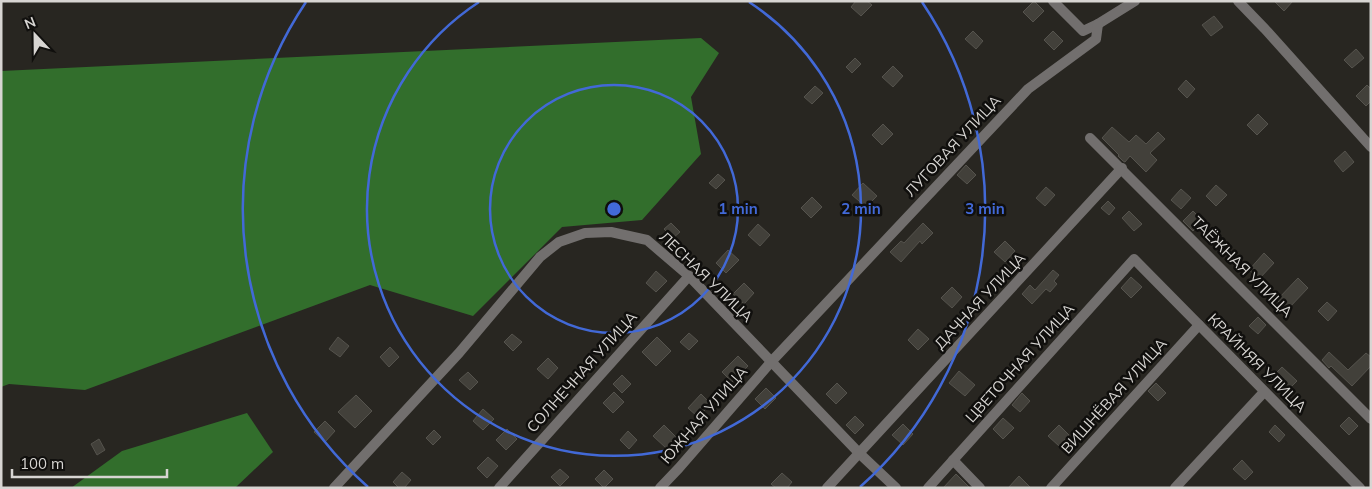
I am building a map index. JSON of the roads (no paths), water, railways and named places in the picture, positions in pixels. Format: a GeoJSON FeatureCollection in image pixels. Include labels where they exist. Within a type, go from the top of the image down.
{"type":"FeatureCollection","features":[{"type":"Feature","properties":{"kind":"street"},"geometry":{"type":"LineString","coordinates":[[1053,1],[1083,31],[1098,24],[1134,1]]}},
{"type":"Feature","properties":{"kind":"street"},"geometry":{"type":"LineString","coordinates":[[1238,1],[1371,147]]}},
{"type":"Feature","properties":{"kind":"street","name":"ЛУГОВАЯ УЛИЦА"},"geometry":{"type":"LineString","coordinates":[[771,362],[1028,89],[1096,39],[1098,24]]}},
{"type":"Feature","properties":{"kind":"street","name":"ТАЁЖНАЯ УЛИЦА"},"geometry":{"type":"LineString","coordinates":[[1090,138],[1371,419]]}},
{"type":"Feature","properties":{"kind":"street","name":"ДАЧНАЯ УЛИЦА"},"geometry":{"type":"LineString","coordinates":[[827,488],[1122,168]]}},
{"type":"Feature","properties":{"kind":"street","name":"ЛЕСНАЯ УЛИЦА"},"geometry":{"type":"LineString","coordinates":[[334,488],[460,353],[540,257],[559,242],[585,233],[611,232],[647,240],[688,276],[860,454],[896,488]]}},
{"type":"Feature","properties":{"kind":"street","name":"КРАЙНЯЯ УЛИЦА"},"geometry":{"type":"LineString","coordinates":[[1134,259],[1360,488]]}},
{"type":"Feature","properties":{"kind":"street","name":"ЦВЕТОЧНАЯ УЛИЦА"},"geometry":{"type":"LineString","coordinates":[[928,488],[1134,259]]}},
{"type":"Feature","properties":{"kind":"street","name":"СОЛНЕЧНАЯ УЛИЦА"},"geometry":{"type":"LineString","coordinates":[[498,488],[688,276]]}},
{"type":"Feature","properties":{"kind":"street","name":"ВИШНЁВАЯ УЛИЦА"},"geometry":{"type":"LineString","coordinates":[[1051,488],[1199,325]]}},
{"type":"Feature","properties":{"kind":"street","name":"ЮЖНАЯ УЛИЦА"},"geometry":{"type":"LineString","coordinates":[[660,488],[771,362]]}},
{"type":"Feature","properties":{"kind":"street"},"geometry":{"type":"LineString","coordinates":[[1175,488],[1264,392]]}},
{"type":"Feature","properties":{"kind":"street"},"geometry":{"type":"LineString","coordinates":[[952,460],[980,488]]}}]}
